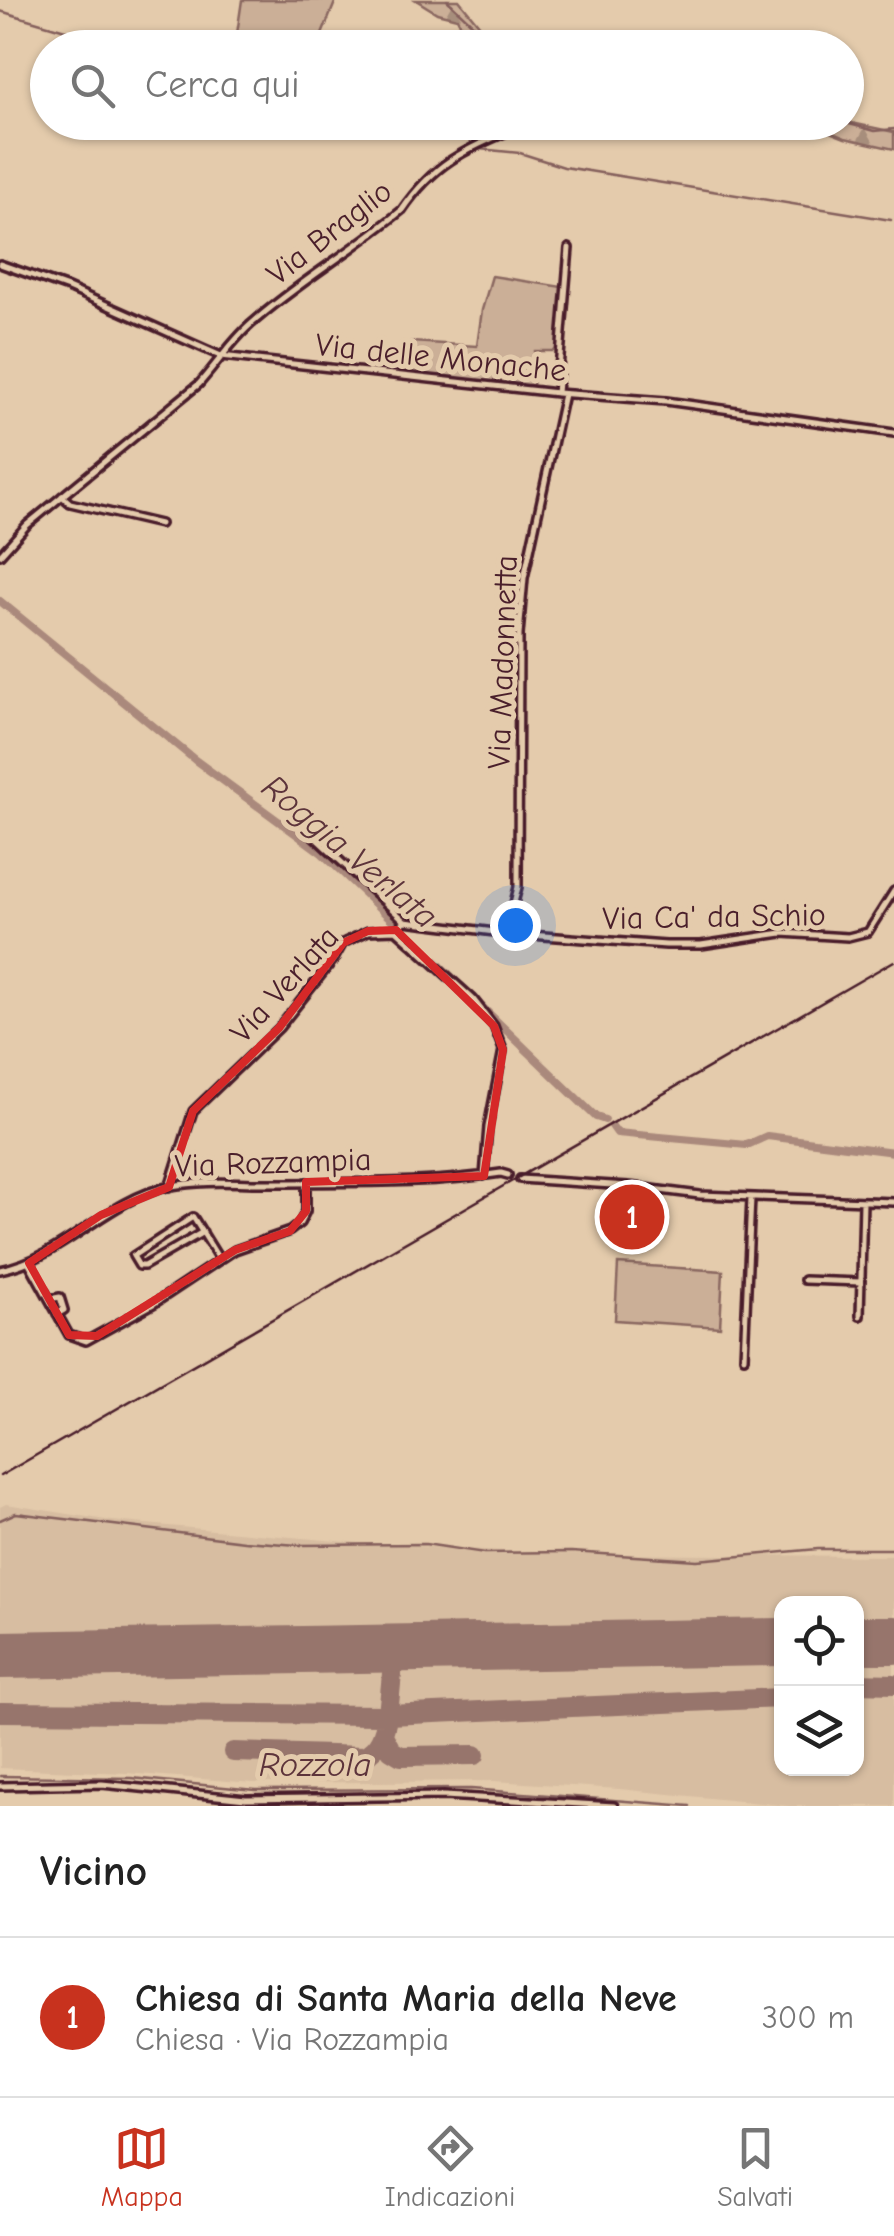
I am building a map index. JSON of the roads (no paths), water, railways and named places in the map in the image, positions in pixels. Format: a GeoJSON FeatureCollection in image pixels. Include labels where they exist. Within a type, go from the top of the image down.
{"type":"FeatureCollection","features":[{"type":"Feature","properties":{"kind":"street","name":"Via Braglio"},"geometry":{"type":"LineString","coordinates":[[0,554],[27,525],[198,384],[220,356],[281,299],[402,210],[418,186],[442,164],[486,140]]}},
{"type":"Feature","properties":{"kind":"street"},"geometry":{"type":"LineString","coordinates":[[561,393],[569,248]]}},
{"type":"Feature","properties":{"kind":"street","name":"Via delle Monache"},"geometry":{"type":"LineString","coordinates":[[0,264],[68,288],[220,356],[666,401],[894,433]]}},
{"type":"Feature","properties":{"kind":"street","name":"Via Madonnetta"},"geometry":{"type":"LineString","coordinates":[[503,934],[518,887],[519,635],[524,578],[561,393]]}},
{"type":"Feature","properties":{"kind":"street"},"geometry":{"type":"LineString","coordinates":[[62,496],[70,503],[160,524]]}},
{"type":"Feature","properties":{"kind":"street"},"geometry":{"type":"LineString","coordinates":[[307,830],[474,1000],[494,1026],[503,1050],[488,1127],[484,1176]]}},
{"type":"Feature","properties":{"kind":"street","name":"Via Ca' da Schio"},"geometry":{"type":"LineString","coordinates":[[400,926],[666,945],[702,945],[782,933],[848,937],[868,932],[894,891]]}},
{"type":"Feature","properties":{"kind":"street","name":"Via Verlata"},"geometry":{"type":"LineString","coordinates":[[170,1187],[193,1111],[279,1028],[343,943],[368,931],[400,926]]}},
{"type":"Feature","properties":{"kind":"street","name":"Via Rozzampia"},"geometry":{"type":"LineString","coordinates":[[0,1270],[29,1263],[101,1215],[170,1187],[428,1182],[508,1175]]}},
{"type":"Feature","properties":{"kind":"street"},"geometry":{"type":"LineString","coordinates":[[520,1179],[751,1198],[894,1202]]}},
{"type":"Feature","properties":{"kind":"street"},"geometry":{"type":"LineString","coordinates":[[29,1263],[68,1335],[78,1340],[90,1339],[178,1289],[235,1250],[290,1231],[300,1223],[306,1210],[306,1182]]}},
{"type":"Feature","properties":{"kind":"street"},"geometry":{"type":"LineString","coordinates":[[744,1356],[751,1198]]}},
{"type":"Feature","properties":{"kind":"street"},"geometry":{"type":"LineString","coordinates":[[860,1316],[863,1202]]}},
{"type":"Feature","properties":{"kind":"street"},"geometry":{"type":"LineString","coordinates":[[203,1232],[144,1266],[139,1266],[133,1256],[193,1217],[203,1232],[219,1259]]}},
{"type":"Feature","properties":{"kind":"street"},"geometry":{"type":"LineString","coordinates":[[804,1280],[861,1282]]}},
{"type":"Feature","properties":{"kind":"street"},"geometry":{"type":"LineString","coordinates":[[0,1786],[102,1784],[246,1799],[448,1796],[614,1806]]}},
{"type":"Feature","properties":{"kind":"waterway"},"geometry":{"type":"LineString","coordinates":[[447,0],[479,30]]}},
{"type":"Feature","properties":{"kind":"waterway"},"geometry":{"type":"LineString","coordinates":[[0,11],[65,30]]}},
{"type":"Feature","properties":{"kind":"waterway"},"geometry":{"type":"LineString","coordinates":[[864,128],[894,129]]}},
{"type":"Feature","properties":{"kind":"waterway"},"geometry":{"type":"LineString","coordinates":[[479,149],[520,153],[564,167],[891,220]]}},
{"type":"Feature","properties":{"kind":"waterway","name":"Roggia Verlata"},"geometry":{"type":"LineString","coordinates":[[0,601],[195,760],[322,853],[453,978]]}},
{"type":"Feature","properties":{"kind":"waterway","name":"Roggia Verlata"},"geometry":{"type":"LineString","coordinates":[[477,1002],[596,1117],[605,1120]]}},
{"type":"Feature","properties":{"kind":"waterway","name":"Roggia Verlata"},"geometry":{"type":"LineString","coordinates":[[612,1126],[617,1133],[747,1145],[767,1136],[894,1152]]}},
{"type":"Feature","properties":{"kind":"waterway"},"geometry":{"type":"LineString","coordinates":[[0,1520],[16,1513],[298,1545],[425,1544],[485,1553],[571,1552],[697,1560],[818,1549],[894,1549]]}},
{"type":"Feature","properties":{"kind":"waterway","name":"Rozzola"},"geometry":{"type":"LineString","coordinates":[[0,1776],[131,1778],[255,1790],[471,1789],[690,1806]]}},
{"type":"Feature","properties":{"kind":"railway"},"geometry":{"type":"LineString","coordinates":[[0,1476],[894,961]]}},
{"type":"Feature","properties":{"kind":"place","name":"Chiesa di Santa Maria della Neve"},"geometry":{"type":"Point","coordinates":[632,1217]}}]}
